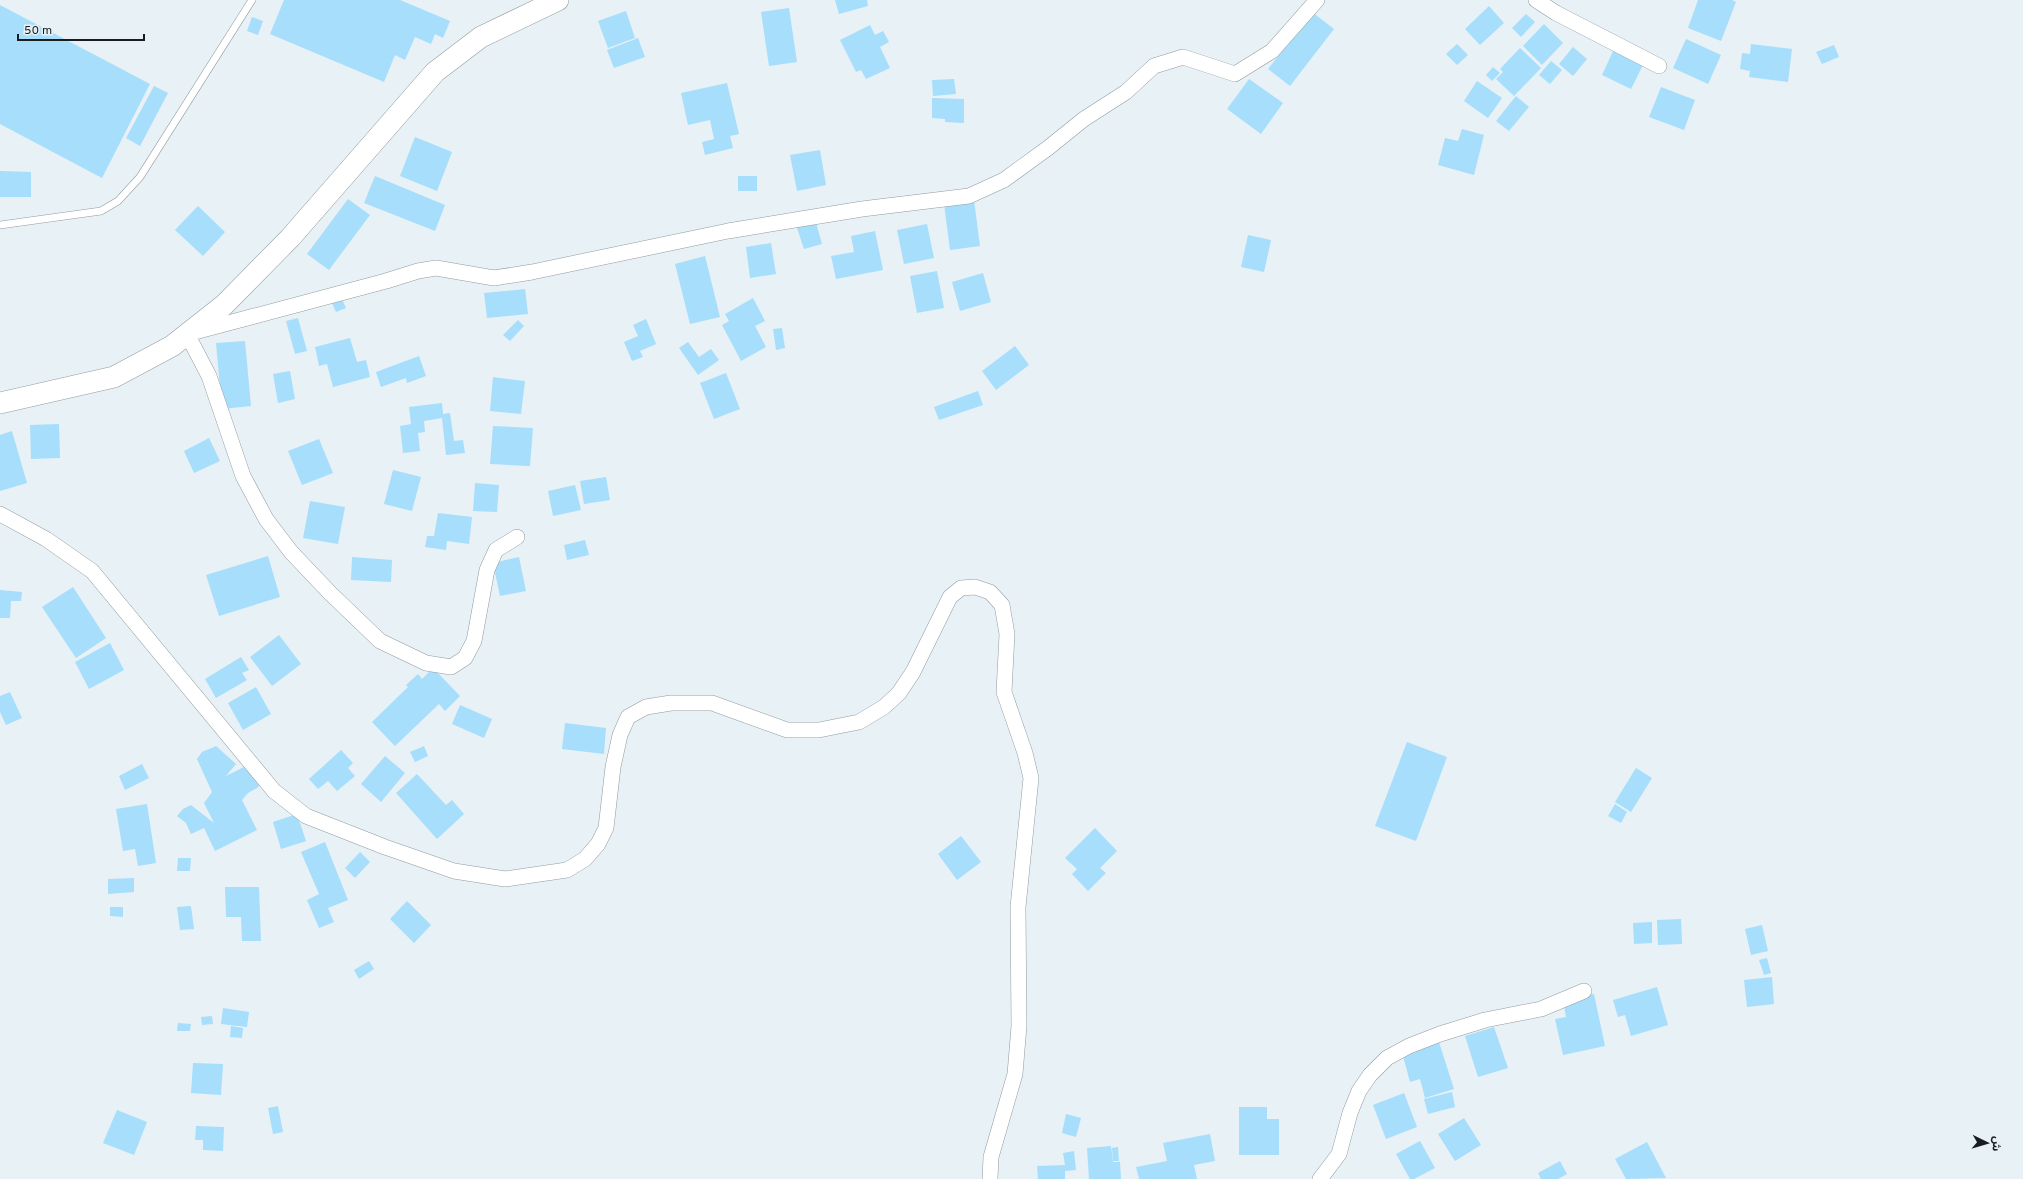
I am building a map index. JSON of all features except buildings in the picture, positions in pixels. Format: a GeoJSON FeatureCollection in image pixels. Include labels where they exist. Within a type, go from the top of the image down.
{"type":"FeatureCollection","features":[{"type":"Feature","properties":{"kind":"street"},"geometry":{"type":"LineString","coordinates":[[0,403],[114,377],[172,346],[224,305],[290,238],[435,72],[481,37],[558,0]]}},
{"type":"Feature","properties":{"kind":"street"},"geometry":{"type":"LineString","coordinates":[[187,334],[386,281],[418,271],[436,268],[494,278],[532,272],[728,231],[862,209],[970,196],[1010,175],[1048,148],[1084,118],[1126,92],[1154,66],[1183,58],[1235,74],[1272,51],[1317,0]]}},
{"type":"Feature","properties":{"kind":"street"},"geometry":{"type":"LineString","coordinates":[[1536,0],[1556,14],[1659,66]]}},
{"type":"Feature","properties":{"kind":"street"},"geometry":{"type":"LineString","coordinates":[[187,334],[209,376],[243,476],[266,519],[291,552],[330,593],[380,641],[426,663],[451,667],[465,658],[474,641],[487,570],[496,550],[517,537]]}},
{"type":"Feature","properties":{"kind":"street"},"geometry":{"type":"LineString","coordinates":[[0,514],[46,539],[92,571],[274,791],[306,816],[385,847],[454,871],[505,880],[567,870],[585,858],[598,844],[606,828],[613,767],[620,735],[628,717],[646,707],[671,703],[712,703],[787,730],[819,730],[859,722],[884,707],[899,693],[913,672],[950,597],[961,588],[974,587],[990,592],[1002,605],[1006,634],[1004,692],[1025,753],[1031,778],[1018,907],[1019,1026],[1015,1074],[991,1156],[990,1179]]}},
{"type":"Feature","properties":{"kind":"street"},"geometry":{"type":"LineString","coordinates":[[1320,1179],[1339,1154],[1350,1113],[1359,1091],[1370,1075],[1387,1058],[1409,1046],[1440,1034],[1485,1020],[1541,1008],[1584,991]]}},
{"type":"Feature","properties":{"kind":"lane"},"geometry":{"type":"LineString","coordinates":[[0,225],[101,212],[118,201],[140,178],[252,0]]}}]}
